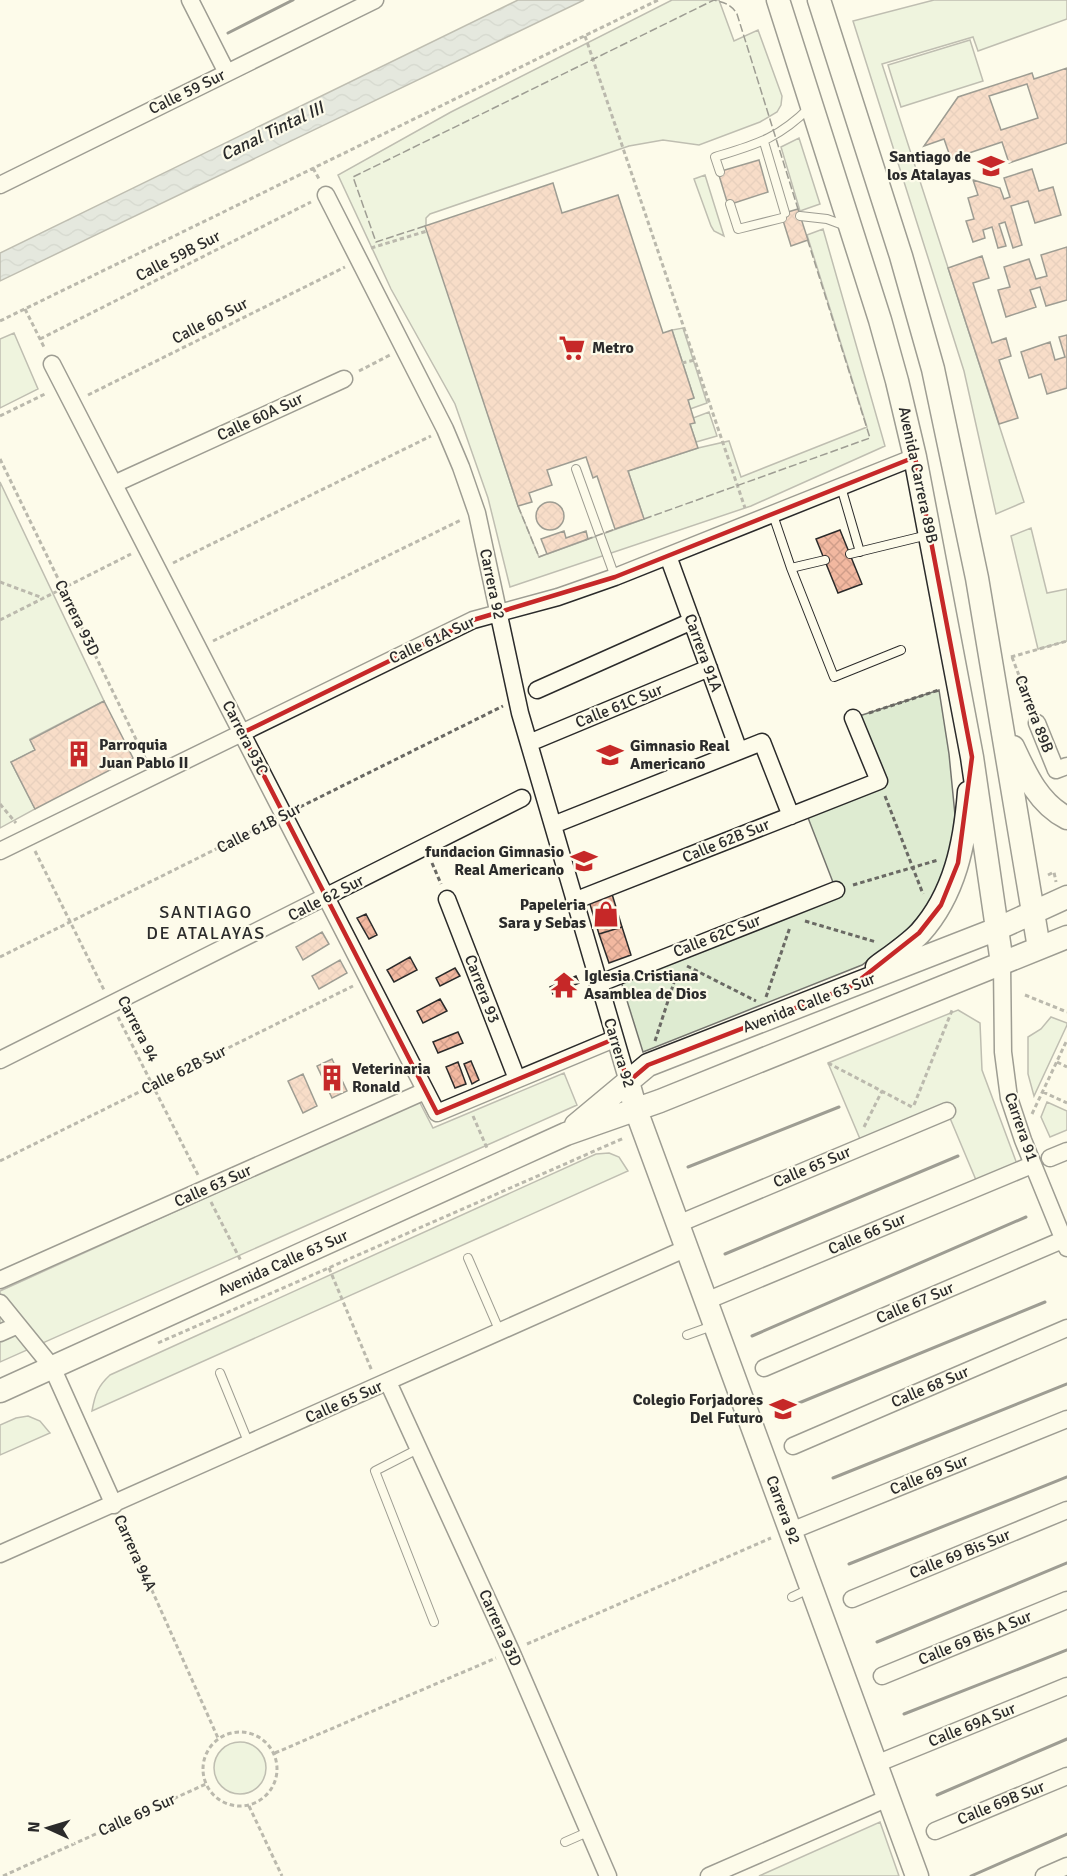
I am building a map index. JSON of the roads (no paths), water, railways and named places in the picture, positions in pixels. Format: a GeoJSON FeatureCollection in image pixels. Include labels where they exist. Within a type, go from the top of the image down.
{"type":"FeatureCollection","features":[{"type":"Feature","properties":{"kind":"main road","name":"Avenida Carrera 89B"},"geometry":{"type":"LineString","coordinates":[[778,0],[852,229],[897,381],[915,458],[972,757],[1002,963]]}},
{"type":"Feature","properties":{"kind":"main road"},"geometry":{"type":"LineString","coordinates":[[824,1],[924,331],[973,557],[1003,722],[1039,948]]}},
{"type":"Feature","properties":{"kind":"main road"},"geometry":{"type":"LineString","coordinates":[[1003,722],[1019,761],[1036,791],[1056,813],[1067,818]]}},
{"type":"Feature","properties":{"kind":"main road"},"geometry":{"type":"LineString","coordinates":[[852,986],[906,946],[933,918],[945,896],[958,863],[963,839],[972,757]]}},
{"type":"Feature","properties":{"kind":"main road","name":"Avenida Calle 63 Sur"},"geometry":{"type":"LineString","coordinates":[[566,1134],[648,1065],[997,929],[1067,897]]}},
{"type":"Feature","properties":{"kind":"main road","name":"Avenida Calle 63 Sur"},"geometry":{"type":"LineString","coordinates":[[0,1391],[566,1134],[636,1110],[1067,937]]}},
{"type":"Feature","properties":{"kind":"main road","name":"Carrera 92"},"geometry":{"type":"LineString","coordinates":[[628,1082],[636,1110],[791,1531],[802,1592],[876,1764],[917,1876]]}},
{"type":"Feature","properties":{"kind":"street"},"geometry":{"type":"LineString","coordinates":[[190,0],[227,73]]}},
{"type":"Feature","properties":{"kind":"street","name":"Calle 59 Sur"},"geometry":{"type":"LineString","coordinates":[[0,185],[375,0]]}},
{"type":"Feature","properties":{"kind":"street","name":"Carrera 92"},"geometry":{"type":"LineString","coordinates":[[326,195],[445,429],[461,466],[477,513],[517,699],[628,1082]]}},
{"type":"Feature","properties":{"kind":"street","name":"Carrera 93C"},"geometry":{"type":"LineString","coordinates":[[52,364],[437,1113],[517,1079]]}},
{"type":"Feature","properties":{"kind":"street","name":"Calle 60A Sur"},"geometry":{"type":"LineString","coordinates":[[114,484],[344,379]]}},
{"type":"Feature","properties":{"kind":"street","name":"Calle 61A Sur"},"geometry":{"type":"LineString","coordinates":[[0,851],[473,620],[558,597],[615,577],[915,458]]}},
{"type":"Feature","properties":{"kind":"street","name":"Carrera 91A"},"geometry":{"type":"LineString","coordinates":[[668,556],[739,751]]}},
{"type":"Feature","properties":{"kind":"street"},"geometry":{"type":"LineString","coordinates":[[537,690],[692,621]]}},
{"type":"Feature","properties":{"kind":"street","name":"Calle 61C Sur"},"geometry":{"type":"LineString","coordinates":[[529,743],[709,669]]}},
{"type":"Feature","properties":{"kind":"street","name":"Calle 62B Sur"},"geometry":{"type":"LineString","coordinates":[[574,901],[879,781],[854,718]]}},
{"type":"Feature","properties":{"kind":"street","name":"Carrera 89B"},"geometry":{"type":"LineString","coordinates":[[1037,723],[1061,768]]}},
{"type":"Feature","properties":{"kind":"street"},"geometry":{"type":"LineString","coordinates":[[553,825],[762,742],[791,816]]}},
{"type":"Feature","properties":{"kind":"street","name":"Calle 62 Sur"},"geometry":{"type":"LineString","coordinates":[[0,1060],[327,898],[522,798]]}},
{"type":"Feature","properties":{"kind":"street","name":"Calle 62C Sur"},"geometry":{"type":"LineString","coordinates":[[598,984],[836,890]]}},
{"type":"Feature","properties":{"kind":"street","name":"Carrera 93"},"geometry":{"type":"LineString","coordinates":[[447,899],[517,1079]]}},
{"type":"Feature","properties":{"kind":"street","name":"Carrera 91"},"geometry":{"type":"LineString","coordinates":[[1002,963],[1004,1052],[1009,1098],[1023,1140],[1066,1243]]}},
{"type":"Feature","properties":{"kind":"street"},"geometry":{"type":"LineString","coordinates":[[517,1079],[614,1039]]}},
{"type":"Feature","properties":{"kind":"street","name":"Calle 63 Sur"},"geometry":{"type":"LineString","coordinates":[[0,1280],[426,1091]]}},
{"type":"Feature","properties":{"kind":"street","name":"Calle 65 Sur"},"geometry":{"type":"LineString","coordinates":[[678,1224],[947,1111]]}},
{"type":"Feature","properties":{"kind":"street"},"geometry":{"type":"LineString","coordinates":[[1050,1158],[1067,1151]]}},
{"type":"Feature","properties":{"kind":"street","name":"Calle 66 Sur"},"geometry":{"type":"LineString","coordinates":[[706,1301],[1027,1167]]}},
{"type":"Feature","properties":{"kind":"street","name":"Calle 67 Sur"},"geometry":{"type":"LineString","coordinates":[[764,1368],[1066,1243]]}},
{"type":"Feature","properties":{"kind":"street","name":"Calle 65 Sur"},"geometry":{"type":"LineString","coordinates":[[0,1554],[687,1248]]}},
{"type":"Feature","properties":{"kind":"street","name":"Carrera 94A"},"geometry":{"type":"LineString","coordinates":[[0,1303],[52,1368],[114,1505]]}},
{"type":"Feature","properties":{"kind":"street"},"geometry":{"type":"LineString","coordinates":[[0,1333],[18,1325]]}},
{"type":"Feature","properties":{"kind":"street","name":"Calle 68 Sur"},"geometry":{"type":"LineString","coordinates":[[793,1446],[1067,1328]]}},
{"type":"Feature","properties":{"kind":"street","name":"Carrera 93D"},"geometry":{"type":"LineString","coordinates":[[383,1384],[418,1449],[590,1831],[608,1876]]}},
{"type":"Feature","properties":{"kind":"street","name":"Calle 69 Sur"},"geometry":{"type":"LineString","coordinates":[[791,1531],[1067,1419]]}},
{"type":"Feature","properties":{"kind":"street","name":"Calle 69 Bis Sur"},"geometry":{"type":"LineString","coordinates":[[852,1599],[1067,1510]]}},
{"type":"Feature","properties":{"kind":"street","name":"Calle 69 Bis A Sur"},"geometry":{"type":"LineString","coordinates":[[882,1676],[1067,1600]]}},
{"type":"Feature","properties":{"kind":"street","name":"Calle 69A Sur"},"geometry":{"type":"LineString","coordinates":[[876,1764],[1067,1686]]}},
{"type":"Feature","properties":{"kind":"street","name":"Calle 69B Sur"},"geometry":{"type":"LineString","coordinates":[[935,1831],[1067,1776]]}},
{"type":"Feature","properties":{"kind":"street"},"geometry":{"type":"LineString","coordinates":[[709,1876],[888,1798]]}},
{"type":"Feature","properties":{"kind":"street"},"geometry":{"type":"LineString","coordinates":[[1044,1876],[1067,1866]]}},
{"type":"Feature","properties":{"kind":"lane"},"geometry":{"type":"LineString","coordinates":[[720,172],[715,157],[764,142],[796,121],[812,105]]}},
{"type":"Feature","properties":{"kind":"lane"},"geometry":{"type":"LineString","coordinates":[[730,204],[738,229],[783,215],[764,142]]}},
{"type":"Feature","properties":{"kind":"lane"},"geometry":{"type":"LineString","coordinates":[[800,216],[827,219],[852,229]]}},
{"type":"Feature","properties":{"kind":"lane"},"geometry":{"type":"LineString","coordinates":[[576,469],[615,577]]}},
{"type":"Feature","properties":{"kind":"lane"},"geometry":{"type":"LineString","coordinates":[[841,488],[860,552]]}},
{"type":"Feature","properties":{"kind":"lane"},"geometry":{"type":"LineString","coordinates":[[773,515],[791,568],[834,677],[901,650]]}},
{"type":"Feature","properties":{"kind":"lane"},"geometry":{"type":"LineString","coordinates":[[850,554],[931,534]]}},
{"type":"Feature","properties":{"kind":"lane"},"geometry":{"type":"LineString","coordinates":[[791,568],[825,560]]}},
{"type":"Feature","properties":{"kind":"lane"},"geometry":{"type":"LineString","coordinates":[[468,1258],[501,1332]]}},
{"type":"Feature","properties":{"kind":"lane"},"geometry":{"type":"LineString","coordinates":[[687,1335],[715,1325]]}},
{"type":"Feature","properties":{"kind":"lane"},"geometry":{"type":"LineString","coordinates":[[220,1373],[250,1444]]}},
{"type":"Feature","properties":{"kind":"lane"},"geometry":{"type":"LineString","coordinates":[[418,1449],[375,1471],[434,1622]]}},
{"type":"Feature","properties":{"kind":"lane"},"geometry":{"type":"LineString","coordinates":[[565,1842],[590,1831]]}},
{"type":"Feature","properties":{"kind":"water","name":"Canal Tintal III"},"geometry":{"type":"Polygon","coordinates":[[[518,0],[584,0],[0,281],[0,253],[518,0]]]}},
{"type":"Feature","properties":{"kind":"place","name":"Santiago de los Atalayas"},"geometry":{"type":"Point","coordinates":[991,166]}},
{"type":"Feature","properties":{"kind":"place","name":"Metro"},"geometry":{"type":"Point","coordinates":[572,348]}},
{"type":"Feature","properties":{"kind":"place","name":"Parroquia Juan Pablo II"},"geometry":{"type":"Point","coordinates":[79,754]}},
{"type":"Feature","properties":{"kind":"place","name":"Gimnasio Real Americano"},"geometry":{"type":"Point","coordinates":[610,755]}},
{"type":"Feature","properties":{"kind":"place","name":"fundacion Gimnasio Real Americano"},"geometry":{"type":"Point","coordinates":[584,861]}},
{"type":"Feature","properties":{"kind":"place","name":"Papeleria Sara y Sebas"},"geometry":{"type":"Point","coordinates":[606,914]}},
{"type":"Feature","properties":{"kind":"place","name":"Iglesia Cristiana Asamblea de Dios"},"geometry":{"type":"Point","coordinates":[564,985]}},
{"type":"Feature","properties":{"kind":"place","name":"Veterinaria Ronald"},"geometry":{"type":"Point","coordinates":[332,1078]}},
{"type":"Feature","properties":{"kind":"place","name":"Colegio Forjadores Del Futuro"},"geometry":{"type":"Point","coordinates":[783,1409]}},
{"type":"Feature","properties":{"kind":"district","name":"SANTIAGO DE ATALAYAS"},"geometry":{"type":"Point","coordinates":[206,922]}}]}
